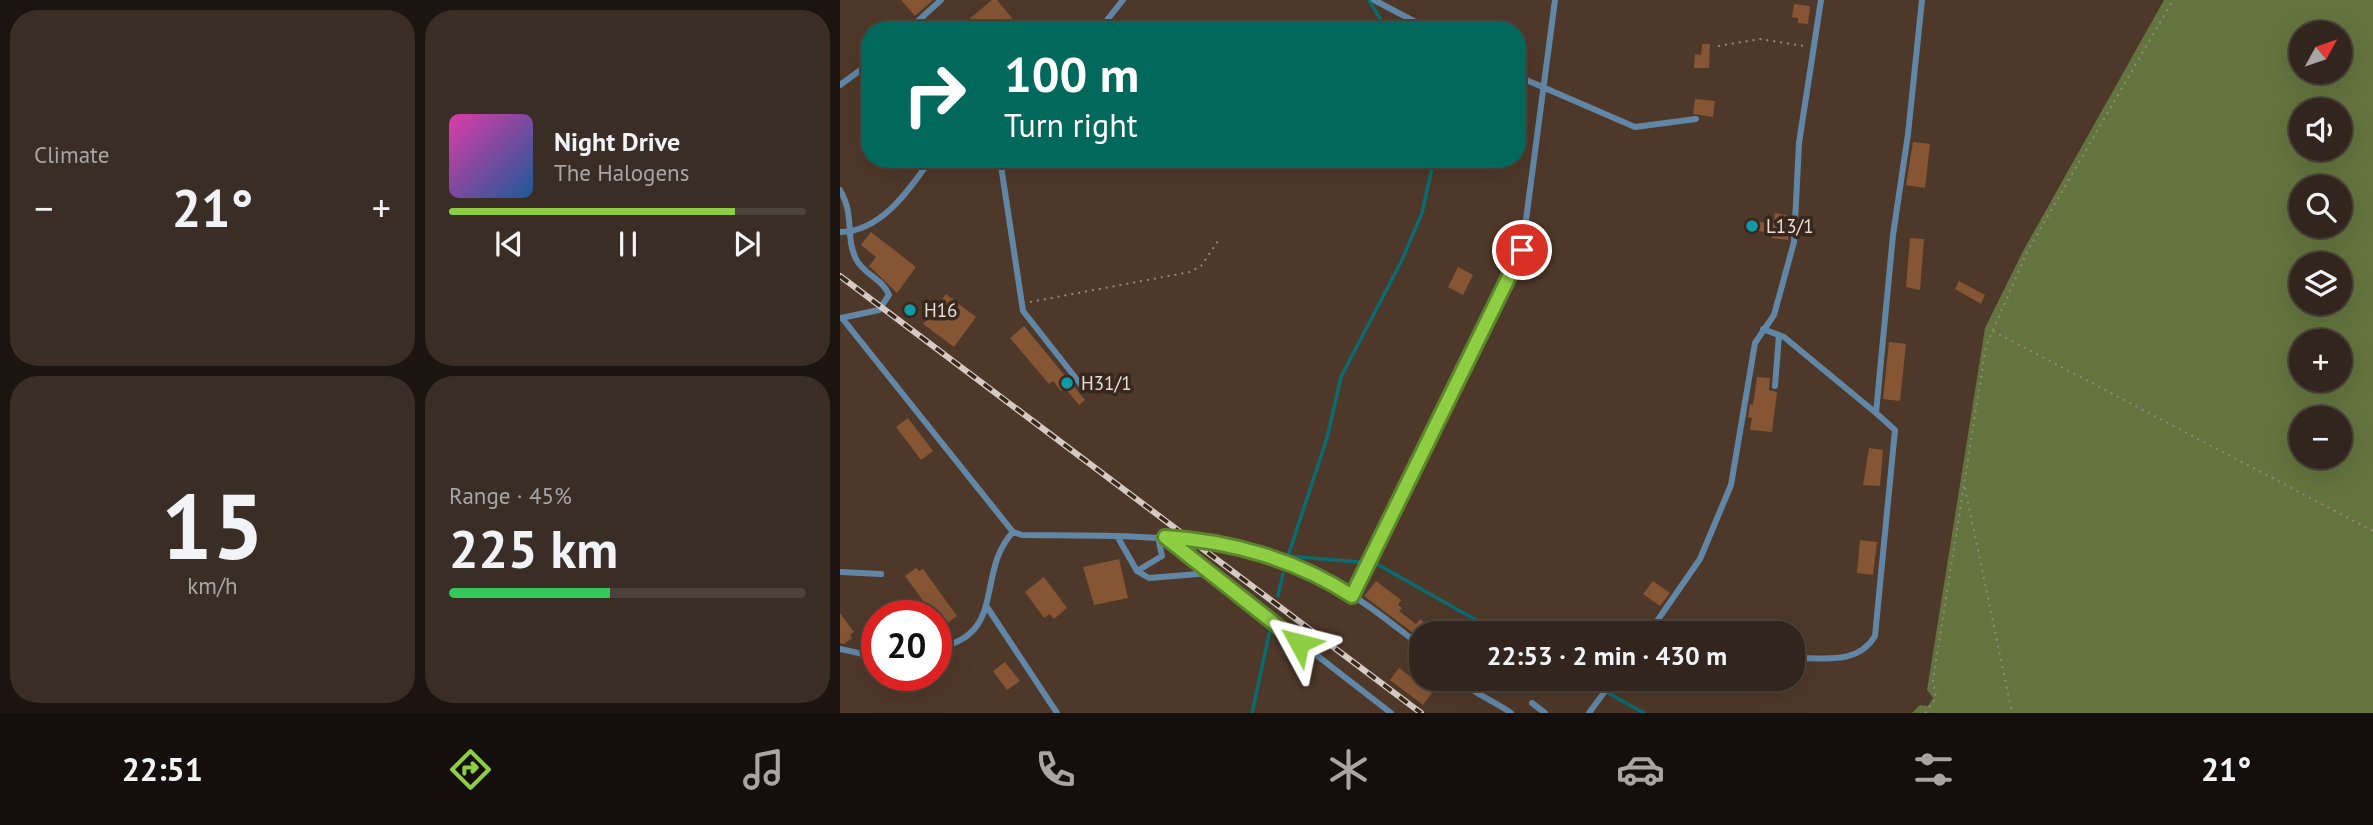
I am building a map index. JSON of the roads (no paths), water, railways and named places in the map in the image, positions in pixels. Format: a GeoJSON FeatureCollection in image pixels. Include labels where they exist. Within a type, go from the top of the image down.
{"type":"FeatureCollection","features":[{"type":"Feature","properties":{"kind":"lane"},"geometry":{"type":"LineString","coordinates":[[918,21],[941,0]]}},
{"type":"Feature","properties":{"kind":"lane"},"geometry":{"type":"LineString","coordinates":[[1107,21],[1123,0]]}},
{"type":"Feature","properties":{"kind":"lane"},"geometry":{"type":"LineString","coordinates":[[1374,0],[1414,21]]}},
{"type":"Feature","properties":{"kind":"lane"},"geometry":{"type":"LineString","coordinates":[[1352,596],[1520,257],[1555,0]]}},
{"type":"Feature","properties":{"kind":"lane"},"geometry":{"type":"LineString","coordinates":[[1657,621],[1700,559],[1731,485],[1755,343],[1774,315],[1794,242],[1799,143],[1821,0]]}},
{"type":"Feature","properties":{"kind":"lane"},"geometry":{"type":"LineString","coordinates":[[1876,413],[1893,235],[1908,134],[1922,0]]}},
{"type":"Feature","properties":{"kind":"lane"},"geometry":{"type":"LineString","coordinates":[[840,85],[861,70]]}},
{"type":"Feature","properties":{"kind":"lane"},"geometry":{"type":"LineString","coordinates":[[1526,80],[1634,127],[1696,119]]}},
{"type":"Feature","properties":{"kind":"lane"},"geometry":{"type":"LineString","coordinates":[[840,232],[852,232],[867,225],[898,202],[924,168]]}},
{"type":"Feature","properties":{"kind":"lane"},"geometry":{"type":"LineString","coordinates":[[1001,168],[1021,304],[1028,319],[1082,386]]}},
{"type":"Feature","properties":{"kind":"lane"},"geometry":{"type":"LineString","coordinates":[[840,190],[850,211],[857,261],[864,271],[887,289],[889,298],[883,307],[873,312],[841,318],[1013,532],[1023,535],[1162,537],[1245,549],[1315,576],[1352,596],[1409,637]]}},
{"type":"Feature","properties":{"kind":"lane"},"geometry":{"type":"LineString","coordinates":[[1763,329],[1779,335],[1895,430],[1875,636],[1867,650],[1853,657],[1805,658]]}},
{"type":"Feature","properties":{"kind":"lane"},"geometry":{"type":"LineString","coordinates":[[1774,386],[1779,335]]}},
{"type":"Feature","properties":{"kind":"lane"},"geometry":{"type":"LineString","coordinates":[[952,644],[968,636],[981,622],[987,607],[995,558],[1013,532]]}},
{"type":"Feature","properties":{"kind":"lane"},"geometry":{"type":"LineString","coordinates":[[1117,536],[1137,571],[1149,578],[1210,573]]}},
{"type":"Feature","properties":{"kind":"lane"},"geometry":{"type":"LineString","coordinates":[[1137,571],[1162,556],[1162,537]]}},
{"type":"Feature","properties":{"kind":"lane"},"geometry":{"type":"LineString","coordinates":[[1162,537],[1391,713]]}},
{"type":"Feature","properties":{"kind":"lane"},"geometry":{"type":"LineString","coordinates":[[840,572],[881,574]]}},
{"type":"Feature","properties":{"kind":"lane"},"geometry":{"type":"LineString","coordinates":[[987,607],[1057,713]]}},
{"type":"Feature","properties":{"kind":"lane"},"geometry":{"type":"LineString","coordinates":[[840,649],[861,654]]}},
{"type":"Feature","properties":{"kind":"lane"},"geometry":{"type":"LineString","coordinates":[[1473,691],[1488,696],[1511,713]]}},
{"type":"Feature","properties":{"kind":"lane"},"geometry":{"type":"LineString","coordinates":[[1589,713],[1605,691]]}},
{"type":"Feature","properties":{"kind":"lane"},"geometry":{"type":"LineString","coordinates":[[1532,703],[1545,713]]}},
{"type":"Feature","properties":{"kind":"waterway"},"geometry":{"type":"LineString","coordinates":[[1369,0],[1382,21]]}},
{"type":"Feature","properties":{"kind":"waterway"},"geometry":{"type":"LineString","coordinates":[[1359,562],[1288,556],[1327,438],[1341,377],[1401,262],[1422,213],[1432,168]]}},
{"type":"Feature","properties":{"kind":"waterway"},"geometry":{"type":"LineString","coordinates":[[1375,563],[1478,621]]}},
{"type":"Feature","properties":{"kind":"waterway"},"geometry":{"type":"LineString","coordinates":[[1278,596],[1283,574]]}},
{"type":"Feature","properties":{"kind":"waterway"},"geometry":{"type":"LineString","coordinates":[[1252,713],[1270,630]]}},
{"type":"Feature","properties":{"kind":"waterway"},"geometry":{"type":"LineString","coordinates":[[1605,691],[1644,713]]}},
{"type":"Feature","properties":{"kind":"railway"},"geometry":{"type":"LineString","coordinates":[[840,276],[1421,713]]}},
{"type":"Feature","properties":{"kind":"place","name":"L13/1"},"geometry":{"type":"Point","coordinates":[1752,226]}},
{"type":"Feature","properties":{"kind":"place","name":"H16"},"geometry":{"type":"Point","coordinates":[910,310]}},
{"type":"Feature","properties":{"kind":"place","name":"H31/1"},"geometry":{"type":"Point","coordinates":[1067,383]}}]}
